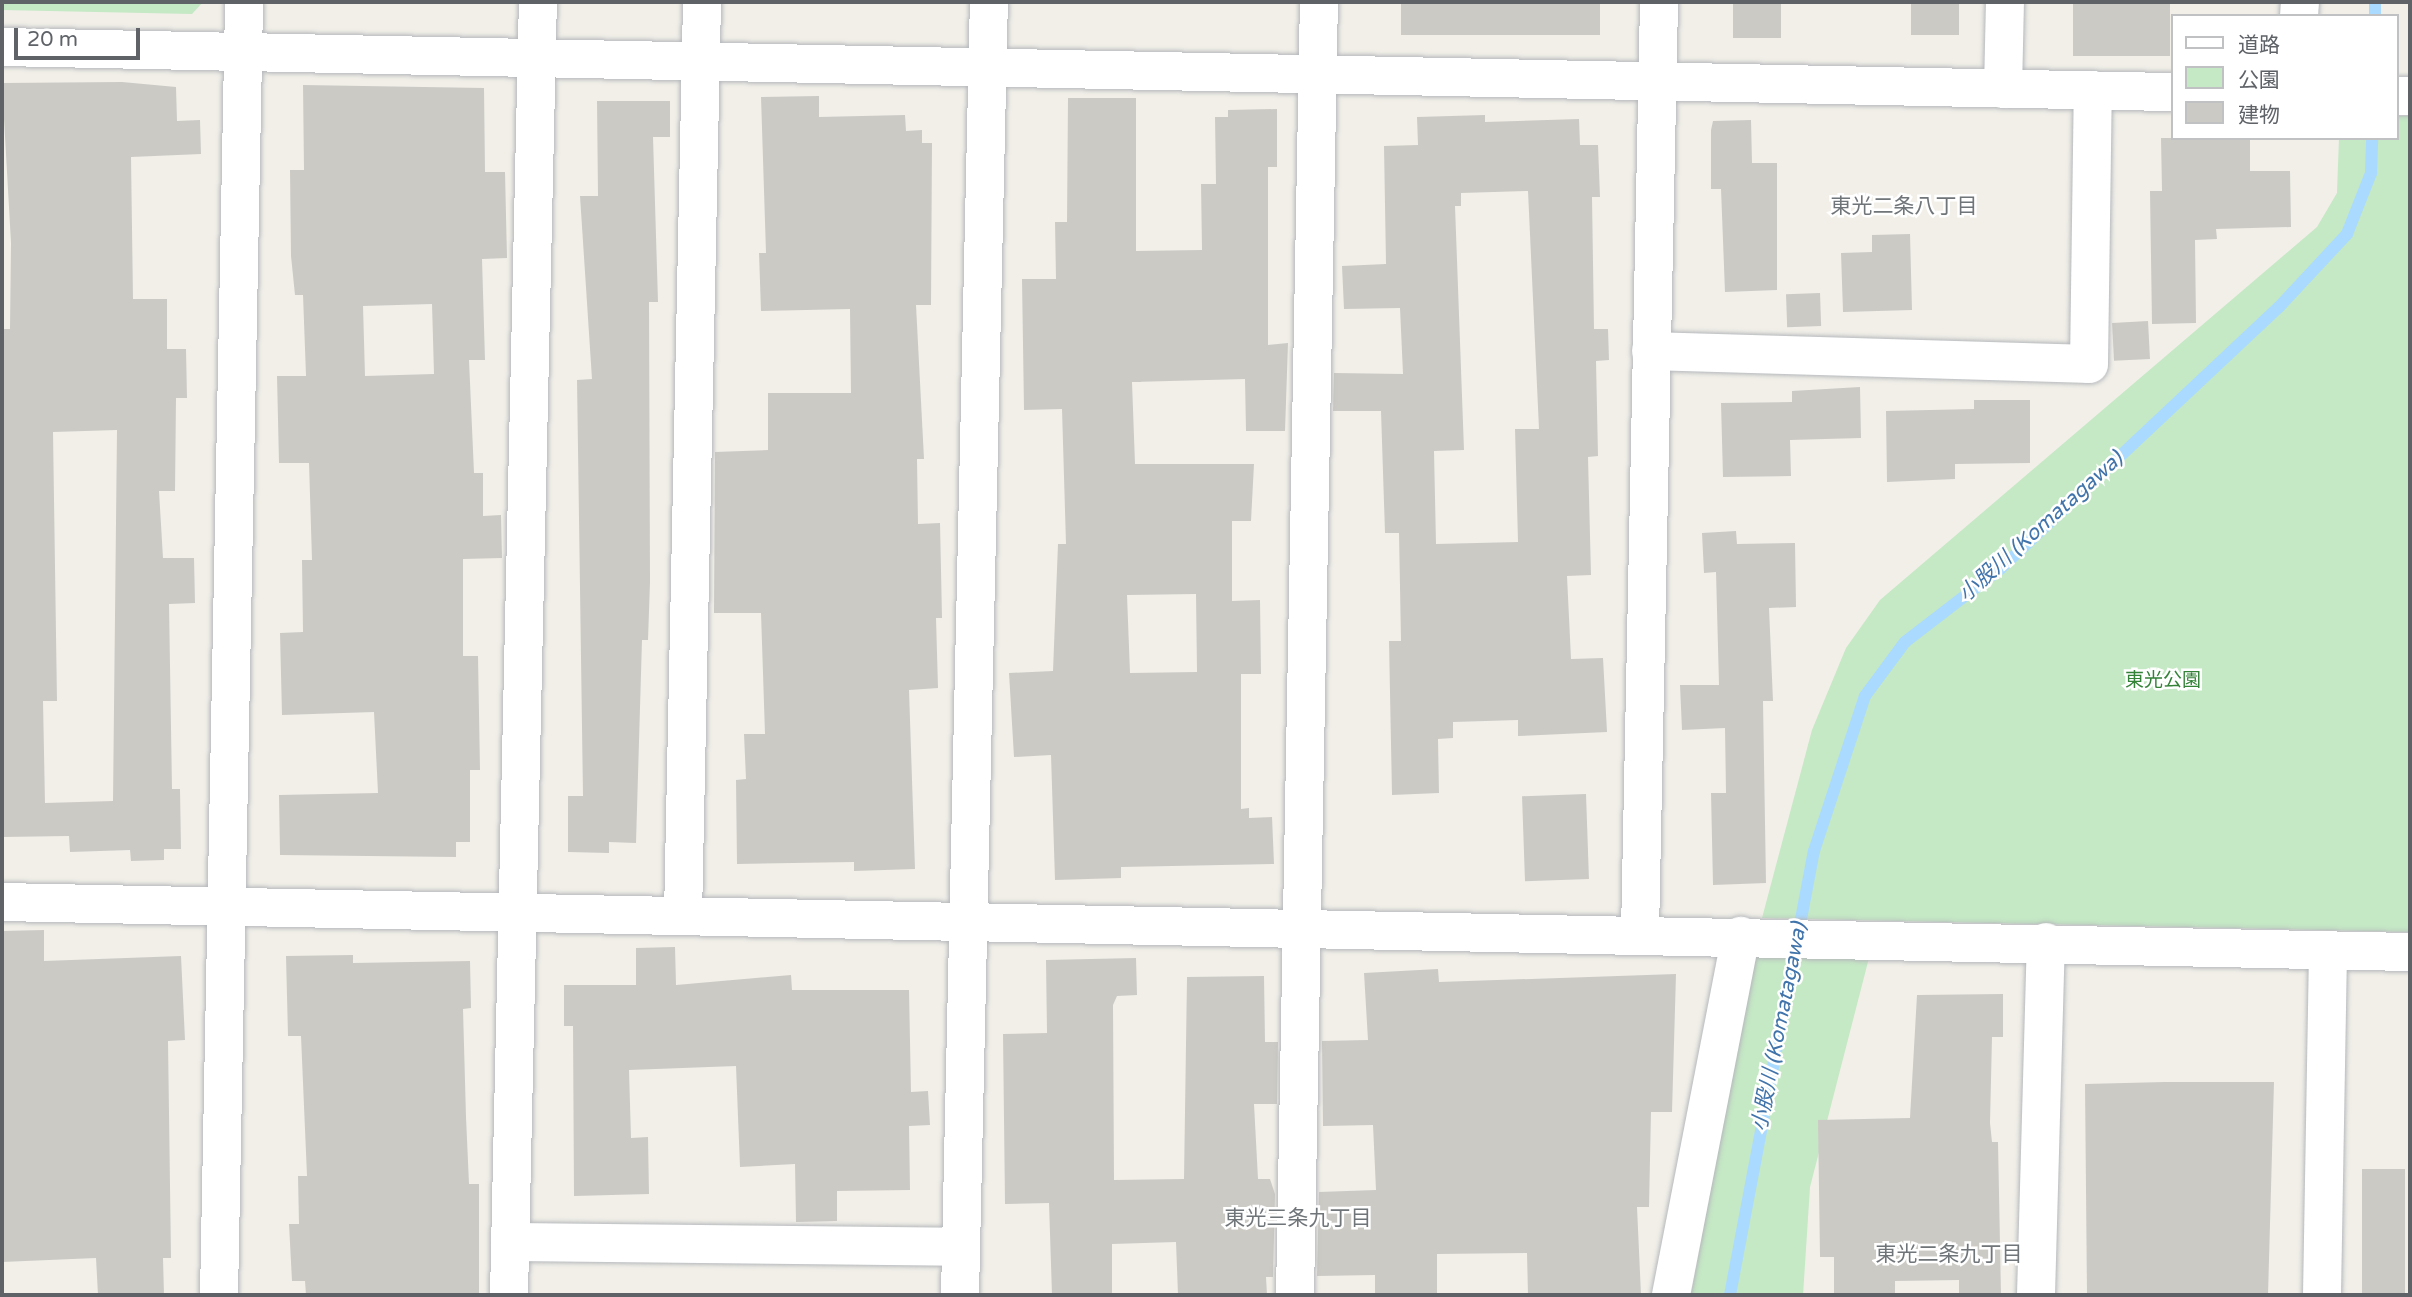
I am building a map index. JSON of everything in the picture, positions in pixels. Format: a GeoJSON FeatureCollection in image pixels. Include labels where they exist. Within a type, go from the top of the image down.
{"type":"FeatureCollection","features":[{"type":"Feature","properties":{"kind":"street"},"geometry":{"type":"LineString","coordinates":[[219,1295],[223,908],[244,2]]}},
{"type":"Feature","properties":{"kind":"street"},"geometry":{"type":"LineString","coordinates":[[509,1295],[538,2]]}},
{"type":"Feature","properties":{"kind":"street"},"geometry":{"type":"LineString","coordinates":[[684,916],[702,2]]}},
{"type":"Feature","properties":{"kind":"street"},"geometry":{"type":"LineString","coordinates":[[960,1295],[989,2]]}},
{"type":"Feature","properties":{"kind":"street"},"geometry":{"type":"LineString","coordinates":[[1295,1295],[1304,926],[1319,2]]}},
{"type":"Feature","properties":{"kind":"street"},"geometry":{"type":"LineString","coordinates":[[1640,933],[1659,2]]}},
{"type":"Feature","properties":{"kind":"street"},"geometry":{"type":"LineString","coordinates":[[2003,89],[2005,2]]}},
{"type":"Feature","properties":{"kind":"street"},"geometry":{"type":"LineString","coordinates":[[2,47],[701,59],[988,70],[1317,74],[2170,92]]}},
{"type":"Feature","properties":{"kind":"street"},"geometry":{"type":"LineString","coordinates":[[1651,351],[2089,364],[2093,90]]}},
{"type":"Feature","properties":{"kind":"street"},"geometry":{"type":"LineString","coordinates":[[2,902],[1304,926],[2410,952]]}},
{"type":"Feature","properties":{"kind":"street"},"geometry":{"type":"LineString","coordinates":[[1671,1295],[1754,936]]}},
{"type":"Feature","properties":{"kind":"street"},"geometry":{"type":"LineString","coordinates":[[2036,1295],[2046,942]]}},
{"type":"Feature","properties":{"kind":"street"},"geometry":{"type":"LineString","coordinates":[[2322,1295],[2328,950]]}},
{"type":"Feature","properties":{"kind":"street"},"geometry":{"type":"LineString","coordinates":[[510,1242],[961,1247]]}},
{"type":"Feature","properties":{"kind":"green space"},"geometry":{"type":"Polygon","coordinates":[[[2,2],[203,2],[192,14],[2,10],[2,2]]]}},
{"type":"Feature","properties":{"kind":"green space","name":"東光公園"},"geometry":{"type":"Polygon","coordinates":[[[2398,116],[2410,116],[2410,932],[1762,918],[1812,730],[1846,648],[1880,600],[2317,227],[2337,193],[2339,140],[2398,140],[2398,116]]]}},
{"type":"Feature","properties":{"kind":"green space"},"geometry":{"type":"Polygon","coordinates":[[[1755,951],[1870,954],[1810,1187],[1803,1295],[1691,1295],[1755,951]]]}},
{"type":"Feature","properties":{"kind":"building"},"geometry":{"type":"Polygon","coordinates":[[[1401,2],[1600,2],[1600,35],[1401,35],[1401,2]]]}},
{"type":"Feature","properties":{"kind":"building"},"geometry":{"type":"Polygon","coordinates":[[[1733,2],[1781,2],[1781,38],[1733,38],[1733,2]]]}},
{"type":"Feature","properties":{"kind":"building"},"geometry":{"type":"Polygon","coordinates":[[[1911,2],[1959,2],[1959,35],[1911,35],[1911,2]]]}},
{"type":"Feature","properties":{"kind":"building"},"geometry":{"type":"Polygon","coordinates":[[[2073,2],[2170,2],[2170,56],[2073,56],[2073,2]]]}},
{"type":"Feature","properties":{"kind":"building"},"geometry":{"type":"Polygon","coordinates":[[[122,82],[176,87],[177,121],[200,120],[201,154],[131,157],[133,299],[167,299],[167,349],[186,349],[187,398],[176,398],[175,491],[159,491],[163,558],[194,558],[195,603],[169,604],[172,789],[180,789],[181,849],[164,849],[164,860],[131,861],[130,850],[70,852],[69,836],[2,837],[2,329],[10,329],[11,243],[2,83],[122,82]],[[117,430],[53,432],[57,701],[43,701],[45,803],[113,801],[117,430]]]}},
{"type":"Feature","properties":{"kind":"building"},"geometry":{"type":"Polygon","coordinates":[[[303,85],[484,88],[485,172],[505,172],[507,258],[482,259],[485,360],[469,360],[474,473],[483,473],[483,516],[501,515],[502,558],[463,559],[463,656],[478,656],[480,770],[470,770],[470,842],[456,842],[456,857],[280,855],[279,795],[378,793],[374,712],[282,715],[280,633],[303,632],[302,560],[312,560],[309,463],[279,463],[277,376],[306,376],[303,295],[295,295],[291,256],[290,170],[304,170],[303,85]],[[432,304],[363,306],[365,376],[434,374],[432,304]]]}},
{"type":"Feature","properties":{"kind":"building"},"geometry":{"type":"Polygon","coordinates":[[[819,96],[819,117],[905,115],[906,131],[922,130],[922,143],[932,143],[931,305],[916,305],[924,459],[917,459],[918,524],[940,523],[942,618],[936,618],[938,688],[909,690],[915,869],[854,871],[854,862],[737,864],[736,780],[746,779],[744,734],[765,734],[761,613],[714,613],[715,452],[768,450],[768,393],[851,393],[850,309],[761,311],[759,253],[766,253],[761,97],[819,96]]]}},
{"type":"Feature","properties":{"kind":"building"},"geometry":{"type":"Polygon","coordinates":[[[1068,98],[1136,98],[1136,251],[1202,250],[1201,184],[1216,184],[1215,117],[1228,117],[1228,110],[1277,109],[1277,167],[1268,167],[1268,345],[1288,343],[1285,431],[1246,431],[1245,379],[1132,382],[1135,464],[1254,464],[1251,521],[1232,521],[1232,601],[1260,600],[1261,674],[1241,674],[1241,809],[1249,808],[1249,818],[1272,817],[1274,864],[1121,867],[1121,878],[1055,880],[1051,755],[1014,757],[1009,673],[1053,671],[1058,544],[1066,544],[1062,409],[1024,410],[1022,279],[1056,279],[1055,222],[1067,222],[1068,98]],[[1196,594],[1127,595],[1130,673],[1197,672],[1196,594]]]}},
{"type":"Feature","properties":{"kind":"building"},"geometry":{"type":"Polygon","coordinates":[[[597,101],[670,101],[670,137],[653,137],[658,302],[649,302],[650,582],[648,640],[642,640],[636,843],[609,842],[609,853],[568,852],[568,796],[583,796],[577,380],[592,379],[580,196],[598,196],[597,101]]]}},
{"type":"Feature","properties":{"kind":"building"},"geometry":{"type":"Polygon","coordinates":[[[1485,115],[1485,122],[1579,119],[1580,145],[1598,145],[1600,197],[1592,197],[1594,329],[1608,329],[1609,360],[1596,361],[1598,456],[1588,457],[1591,575],[1567,576],[1571,659],[1603,658],[1607,732],[1518,736],[1518,720],[1453,722],[1453,738],[1438,739],[1439,793],[1392,795],[1389,641],[1401,641],[1399,533],[1385,533],[1381,411],[1333,411],[1334,373],[1403,374],[1400,308],[1344,309],[1342,266],[1386,264],[1384,146],[1418,145],[1417,117],[1485,115]],[[1528,191],[1461,193],[1461,206],[1455,206],[1464,450],[1434,451],[1436,544],[1518,542],[1515,429],[1539,429],[1528,191]]]}},
{"type":"Feature","properties":{"kind":"building"},"geometry":{"type":"Polygon","coordinates":[[[1751,120],[1752,163],[1777,163],[1777,290],[1725,292],[1721,189],[1711,189],[1711,130],[1713,121],[1751,120]]]}},
{"type":"Feature","properties":{"kind":"building"},"geometry":{"type":"Polygon","coordinates":[[[2161,138],[2250,140],[2250,171],[2290,171],[2291,227],[2216,229],[2217,239],[2195,240],[2196,323],[2152,324],[2150,191],[2162,191],[2161,138]]]}},
{"type":"Feature","properties":{"kind":"building"},"geometry":{"type":"Polygon","coordinates":[[[1910,234],[1912,310],[1843,312],[1841,253],[1872,252],[1872,235],[1910,234]]]}},
{"type":"Feature","properties":{"kind":"building"},"geometry":{"type":"Polygon","coordinates":[[[1820,293],[1821,326],[1787,327],[1786,294],[1820,293]]]}},
{"type":"Feature","properties":{"kind":"building"},"geometry":{"type":"Polygon","coordinates":[[[2148,321],[2150,359],[2114,361],[2112,323],[2148,321]]]}},
{"type":"Feature","properties":{"kind":"building"},"geometry":{"type":"Polygon","coordinates":[[[1860,387],[1861,438],[1790,440],[1791,476],[1723,477],[1721,403],[1792,402],[1792,391],[1860,387]]]}},
{"type":"Feature","properties":{"kind":"building"},"geometry":{"type":"Polygon","coordinates":[[[1974,400],[2030,400],[2030,463],[1955,464],[1955,479],[1887,482],[1886,411],[1974,409],[1974,400]]]}},
{"type":"Feature","properties":{"kind":"building"},"geometry":{"type":"Polygon","coordinates":[[[1736,531],[1737,544],[1795,543],[1796,607],[1769,608],[1773,701],[1763,701],[1766,883],[1713,885],[1711,793],[1726,793],[1725,728],[1682,730],[1680,685],[1719,685],[1716,572],[1704,573],[1702,533],[1736,531]]]}},
{"type":"Feature","properties":{"kind":"building"},"geometry":{"type":"Polygon","coordinates":[[[1586,794],[1589,879],[1525,881],[1522,796],[1586,794]]]}},
{"type":"Feature","properties":{"kind":"building"},"geometry":{"type":"Polygon","coordinates":[[[44,930],[44,961],[181,956],[185,1040],[168,1041],[171,1258],[163,1258],[164,1295],[98,1295],[96,1258],[2,1262],[2,931],[44,930]]]}},
{"type":"Feature","properties":{"kind":"building"},"geometry":{"type":"Polygon","coordinates":[[[675,947],[676,985],[791,975],[792,990],[909,990],[911,1092],[928,1091],[930,1125],[909,1126],[910,1190],[837,1191],[837,1221],[796,1222],[795,1164],[740,1167],[736,1066],[629,1070],[631,1138],[648,1137],[649,1194],[574,1196],[573,1026],[564,1026],[564,985],[636,985],[636,948],[675,947]]]}},
{"type":"Feature","properties":{"kind":"building"},"geometry":{"type":"Polygon","coordinates":[[[353,955],[353,963],[470,961],[471,1008],[463,1009],[469,1184],[479,1184],[479,1295],[306,1295],[305,1281],[292,1281],[289,1224],[299,1224],[298,1176],[307,1176],[301,1036],[288,1036],[286,956],[353,955]]]}},
{"type":"Feature","properties":{"kind":"building"},"geometry":{"type":"Polygon","coordinates":[[[1136,958],[1137,995],[1117,996],[1113,1005],[1114,1180],[1184,1179],[1187,977],[1264,976],[1265,1042],[1278,1042],[1277,1104],[1254,1104],[1258,1179],[1270,1179],[1275,1194],[1273,1277],[1266,1277],[1267,1295],[1178,1295],[1176,1242],[1112,1244],[1112,1295],[1052,1295],[1049,1203],[1005,1204],[1003,1034],[1047,1033],[1046,960],[1136,958]]]}},
{"type":"Feature","properties":{"kind":"building"},"geometry":{"type":"Polygon","coordinates":[[[1438,969],[1439,982],[1676,974],[1672,1112],[1651,1112],[1649,1207],[1637,1207],[1641,1295],[1528,1295],[1527,1253],[1437,1254],[1437,1295],[1375,1295],[1375,1275],[1317,1276],[1319,1192],[1376,1190],[1373,1125],[1323,1126],[1322,1041],[1368,1040],[1364,973],[1438,969]]]}},
{"type":"Feature","properties":{"kind":"building"},"geometry":{"type":"Polygon","coordinates":[[[2003,994],[2003,1037],[1992,1037],[1990,1123],[1992,1142],[1998,1142],[2001,1295],[1959,1295],[1959,1280],[1895,1281],[1895,1294],[1834,1295],[1834,1257],[1820,1257],[1818,1120],[1910,1118],[1917,995],[2003,994]]]}},
{"type":"Feature","properties":{"kind":"building"},"geometry":{"type":"Polygon","coordinates":[[[2274,1082],[2268,1295],[2087,1295],[2085,1084],[2274,1082]]]}},
{"type":"Feature","properties":{"kind":"building"},"geometry":{"type":"Polygon","coordinates":[[[2362,1169],[2405,1169],[2405,1295],[2362,1295],[2362,1169]]]}},
{"type":"Feature","properties":{"kind":"waterway","name":"小股川 (Komatagawa)"},"geometry":{"type":"LineString","coordinates":[[2375,2],[2375,14]]}},
{"type":"Feature","properties":{"kind":"waterway","name":"小股川 (Komatagawa)"},"geometry":{"type":"LineString","coordinates":[[1730,1295],[1814,851],[1865,696],[1905,642],[2001,568],[2279,307],[2347,234],[2371,173],[2372,140]]}},
{"type":"Feature","properties":{"kind":"district","name":"東光二条八丁目"},"geometry":{"type":"Point","coordinates":[1904,207]}},
{"type":"Feature","properties":{"kind":"district","name":"東光三条九丁目"},"geometry":{"type":"Point","coordinates":[1298,1219]}},
{"type":"Feature","properties":{"kind":"district","name":"東光二条九丁目"},"geometry":{"type":"Point","coordinates":[1949,1255]}}]}
